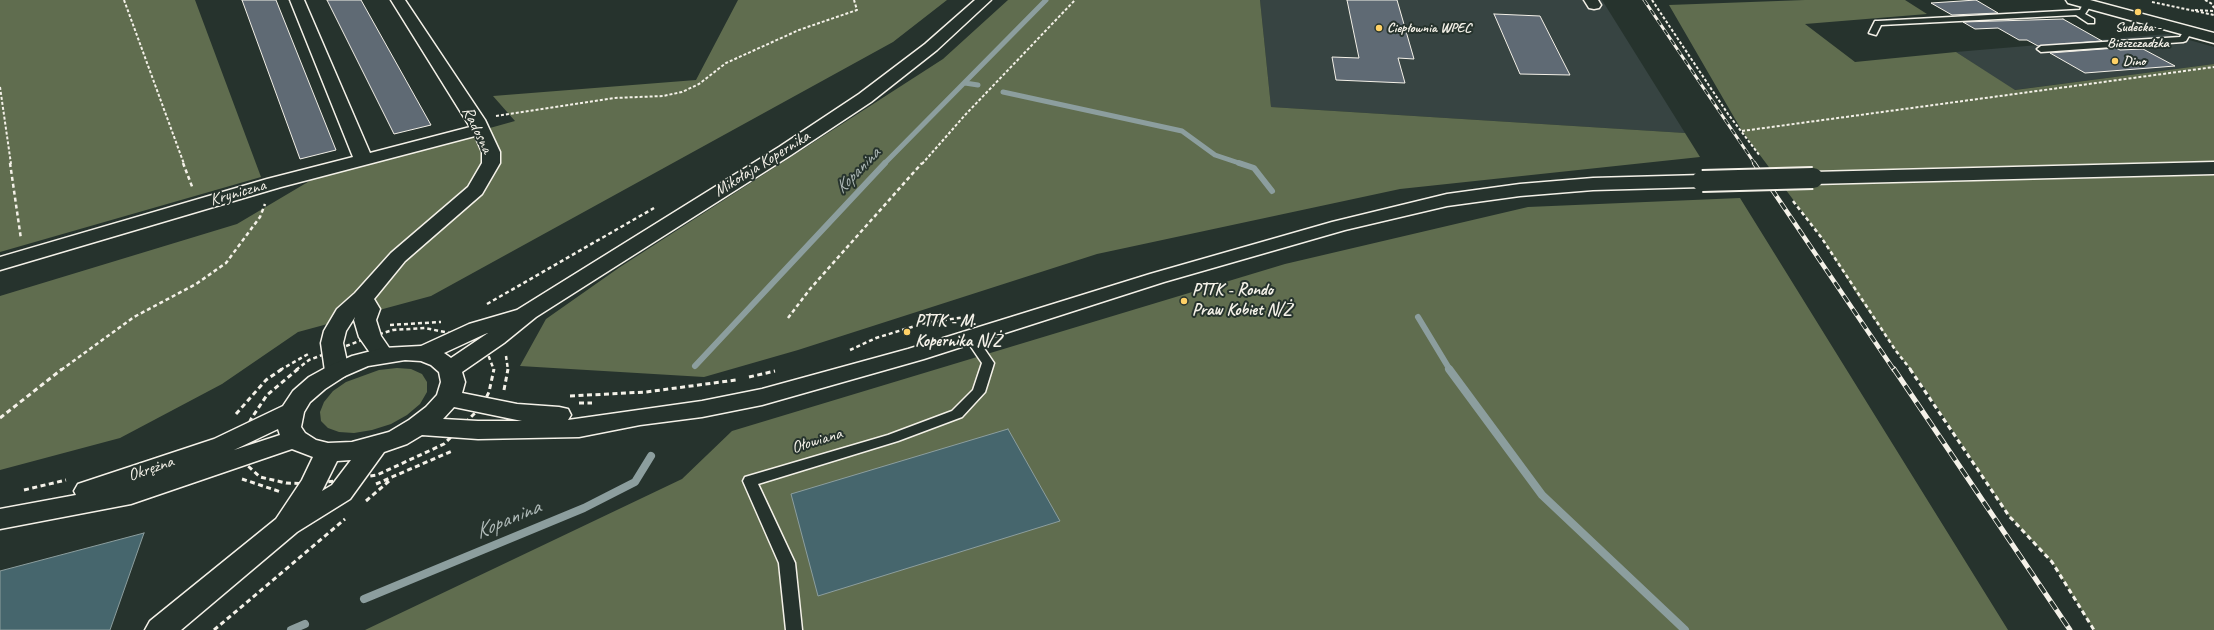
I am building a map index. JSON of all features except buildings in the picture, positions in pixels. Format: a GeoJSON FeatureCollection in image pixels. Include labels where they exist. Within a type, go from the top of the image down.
{"type":"FeatureCollection","features":[{"type":"Feature","properties":{"kind":"street"},"geometry":{"type":"LineString","coordinates":[[297,0],[362,158]]}},
{"type":"Feature","properties":{"kind":"street","name":"Radosna"},"geometry":{"type":"LineString","coordinates":[[332,343],[335,331],[345,314],[362,298],[398,257],[475,190],[491,163],[491,152],[477,125],[398,0]]}},
{"type":"Feature","properties":{"kind":"street","name":"Mikołaja Kopernika"},"geometry":{"type":"LineString","coordinates":[[424,354],[486,334],[528,312],[785,151],[865,98],[931,47],[984,0]]}},
{"type":"Feature","properties":{"kind":"street"},"geometry":{"type":"LineString","coordinates":[[2073,0],[2086,8],[2214,38]]}},
{"type":"Feature","properties":{"kind":"street","name":"Kryniczna"},"geometry":{"type":"LineString","coordinates":[[0,264],[477,125]]}},
{"type":"Feature","properties":{"kind":"street"},"geometry":{"type":"LineString","coordinates":[[418,426],[478,430],[579,428],[640,417],[702,409],[762,397],[971,338],[1157,278],[1339,226],[1447,200],[1520,190],[1594,184],[2214,168]]}},
{"type":"Feature","properties":{"kind":"street"},"geometry":{"type":"LineString","coordinates":[[362,298],[369,309],[365,320],[370,337],[383,355]]}},
{"type":"Feature","properties":{"kind":"street","name":"Mikołaja Kopernika"},"geometry":{"type":"LineString","coordinates":[[450,369],[486,334]]}},
{"type":"Feature","properties":{"kind":"street"},"geometry":{"type":"LineString","coordinates":[[332,343],[337,371]]}},
{"type":"Feature","properties":{"kind":"street"},"geometry":{"type":"LineString","coordinates":[[405,353],[424,354],[439,360],[450,369],[453,382],[448,398],[435,414],[418,426],[398,438],[375,446],[352,451],[328,452],[308,447],[295,439],[289,427],[292,412],[301,397],[317,383],[337,371],[360,361],[383,355],[405,353]]}},
{"type":"Feature","properties":{"kind":"street"},"geometry":{"type":"LineString","coordinates":[[448,398],[539,415],[640,417]]}},
{"type":"Feature","properties":{"kind":"street","name":"Okrężna"},"geometry":{"type":"LineString","coordinates":[[4,519],[131,494],[224,454],[292,412]]}},
{"type":"Feature","properties":{"kind":"street","name":"Okrężna"},"geometry":{"type":"LineString","coordinates":[[224,454],[295,439]]}},
{"type":"Feature","properties":{"kind":"street"},"geometry":{"type":"LineString","coordinates":[[287,525],[351,504],[375,446]]}},
{"type":"Feature","properties":{"kind":"street"},"geometry":{"type":"LineString","coordinates":[[160,630],[287,525],[306,494],[328,452]]}},
{"type":"Feature","properties":{"kind":"lane"},"geometry":{"type":"LineString","coordinates":[[2086,8],[2080,15],[2091,21]]}},
{"type":"Feature","properties":{"kind":"lane"},"geometry":{"type":"LineString","coordinates":[[1874,33],[1878,23],[2086,8]]}},
{"type":"Feature","properties":{"kind":"lane"},"geometry":{"type":"LineString","coordinates":[[2042,49],[2183,39],[2188,31]]}},
{"type":"Feature","properties":{"kind":"lane","name":"Ołowiana"},"geometry":{"type":"LineString","coordinates":[[794,630],[787,563],[750,481],[893,438],[957,414],[979,392],[988,364],[971,338]]}},
{"type":"Feature","properties":{"kind":"path"},"geometry":{"type":"LineString","coordinates":[[124,0],[194,193]]}},
{"type":"Feature","properties":{"kind":"path"},"geometry":{"type":"LineString","coordinates":[[477,125],[553,106],[614,98],[663,96],[682,92],[699,84],[726,63],[799,30],[857,10],[854,0]]}},
{"type":"Feature","properties":{"kind":"path"},"geometry":{"type":"LineString","coordinates":[[788,318],[810,289],[966,114],[1075,0]]}},
{"type":"Feature","properties":{"kind":"path"},"geometry":{"type":"LineString","coordinates":[[1652,0],[1728,114],[1762,159]]}},
{"type":"Feature","properties":{"kind":"path"},"geometry":{"type":"LineString","coordinates":[[2186,9],[2214,10],[2212,4],[2205,0]]}},
{"type":"Feature","properties":{"kind":"path"},"geometry":{"type":"LineString","coordinates":[[2151,2],[2214,16]]}},
{"type":"Feature","properties":{"kind":"path"},"geometry":{"type":"LineString","coordinates":[[1742,131],[2214,67]]}},
{"type":"Feature","properties":{"kind":"path"},"geometry":{"type":"LineString","coordinates":[[0,87],[22,242]]}},
{"type":"Feature","properties":{"kind":"path"},"geometry":{"type":"LineString","coordinates":[[0,418],[47,380],[134,317],[196,284],[226,262],[260,217],[274,183]]}},
{"type":"Feature","properties":{"kind":"path"},"geometry":{"type":"LineString","coordinates":[[1788,194],[1821,237],[1896,351],[1922,384],[2009,516],[2052,562],[2094,630]]}},
{"type":"Feature","properties":{"kind":"path"},"geometry":{"type":"LineString","coordinates":[[485,306],[552,265],[656,207]]}},
{"type":"Feature","properties":{"kind":"path"},"geometry":{"type":"LineString","coordinates":[[368,330],[389,325],[426,322],[458,322],[486,334],[503,346],[509,366],[504,397],[498,408]]}},
{"type":"Feature","properties":{"kind":"path"},"geometry":{"type":"LineString","coordinates":[[306,494],[288,494],[235,477],[228,472],[221,436],[247,400],[266,380],[295,360],[332,343]]}},
{"type":"Feature","properties":{"kind":"path"},"geometry":{"type":"LineString","coordinates":[[351,504],[362,489],[391,479],[466,444],[478,430]]}},
{"type":"Feature","properties":{"kind":"path"},"geometry":{"type":"LineString","coordinates":[[214,630],[351,504],[391,479]]}},
{"type":"Feature","properties":{"kind":"shaded area"},"geometry":{"type":"Polygon","coordinates":[[[1260,0],[1602,0],[1685,133],[1271,107],[1260,0]]]}},
{"type":"Feature","properties":{"kind":"shaded area"},"geometry":{"type":"Polygon","coordinates":[[[2168,34],[2214,47],[2214,64],[2014,90],[1956,52],[2168,34]]]}},
{"type":"Feature","properties":{"kind":"green space"},"geometry":{"type":"Polygon","coordinates":[[[0,0],[195,0],[261,177],[0,252],[0,0]]]}},
{"type":"Feature","properties":{"kind":"green space"},"geometry":{"type":"Polygon","coordinates":[[[738,0],[947,0],[893,42],[431,296],[298,332],[222,384],[120,438],[0,470],[0,296],[237,224],[318,176],[515,121],[493,96],[696,80],[738,0]]]}},
{"type":"Feature","properties":{"kind":"green space"},"geometry":{"type":"Polygon","coordinates":[[[1008,0],[1260,0],[1271,107],[1685,133],[1700,157],[1400,189],[1097,254],[798,350],[704,377],[520,366],[546,319],[620,267],[943,59],[1008,0]]]}},
{"type":"Feature","properties":{"kind":"green space"},"geometry":{"type":"Polygon","coordinates":[[[1805,0],[1905,0],[1927,14],[1805,24],[1855,62],[1956,52],[2015,90],[2214,64],[2214,630],[2094,630],[2052,562],[2009,516],[1922,384],[1896,351],[1858,296],[1821,237],[1742,131],[1669,5],[1805,0]]]}},
{"type":"Feature","properties":{"kind":"green space"},"geometry":{"type":"Polygon","coordinates":[[[1740,198],[2008,630],[365,630],[682,479],[732,431],[1285,264],[1528,207],[1740,198]]]}},
{"type":"Feature","properties":{"kind":"green space"},"geometry":{"type":"Polygon","coordinates":[[[397,368],[411,369],[422,374],[427,382],[427,392],[420,404],[407,415],[391,424],[372,430],[354,433],[339,432],[328,428],[321,421],[320,412],[324,402],[333,391],[346,382],[379,370],[397,368]]]}},
{"type":"Feature","properties":{"kind":"water"},"geometry":{"type":"Polygon","coordinates":[[[1008,429],[1060,521],[818,596],[791,494],[1008,429]]]}},
{"type":"Feature","properties":{"kind":"water"},"geometry":{"type":"Polygon","coordinates":[[[144,533],[110,630],[0,630],[0,571],[144,533]]]}},
{"type":"Feature","properties":{"kind":"waterway","name":"Kopanina"},"geometry":{"type":"LineString","coordinates":[[884,164],[1046,0]]}},
{"type":"Feature","properties":{"kind":"waterway"},"geometry":{"type":"LineString","coordinates":[[965,83],[978,85]]}},
{"type":"Feature","properties":{"kind":"waterway"},"geometry":{"type":"LineString","coordinates":[[1003,92],[1182,131],[1215,155],[1254,168],[1272,191]]}},
{"type":"Feature","properties":{"kind":"waterway","name":"Kopanina"},"geometry":{"type":"LineString","coordinates":[[695,366],[885,163]]}},
{"type":"Feature","properties":{"kind":"waterway"},"geometry":{"type":"LineString","coordinates":[[1418,317],[1450,370]]}},
{"type":"Feature","properties":{"kind":"waterway"},"geometry":{"type":"LineString","coordinates":[[1449,369],[1542,495],[1685,630]]}},
{"type":"Feature","properties":{"kind":"waterway","name":"Kopanina"},"geometry":{"type":"LineString","coordinates":[[364,599],[584,508],[635,482],[651,456]]}},
{"type":"Feature","properties":{"kind":"waterway","name":"Kopanina"},"geometry":{"type":"LineString","coordinates":[[291,630],[305,624]]}},
{"type":"Feature","properties":{"kind":"railway"},"geometry":{"type":"LineString","coordinates":[[1644,0],[1755,164]]}},
{"type":"Feature","properties":{"kind":"railway"},"geometry":{"type":"LineString","coordinates":[[1754,163],[1894,370]]}},
{"type":"Feature","properties":{"kind":"railway"},"geometry":{"type":"LineString","coordinates":[[1894,369],[2070,630]]}},
{"type":"Feature","properties":{"kind":"place","name":"Sudecka - Bieszczadzka"},"geometry":{"type":"Point","coordinates":[2138,12]}},
{"type":"Feature","properties":{"kind":"place","name":"Ciepłownia WPEC"},"geometry":{"type":"Point","coordinates":[1379,28]}},
{"type":"Feature","properties":{"kind":"place","name":"Dino"},"geometry":{"type":"Point","coordinates":[2115,61]}},
{"type":"Feature","properties":{"kind":"place","name":"PTTK - Rondo Praw Kobiet N/Ż"},"geometry":{"type":"Point","coordinates":[1184,301]}},
{"type":"Feature","properties":{"kind":"place","name":"PTTK - M. Kopernika N/Ż"},"geometry":{"type":"Point","coordinates":[907,332]}}]}
